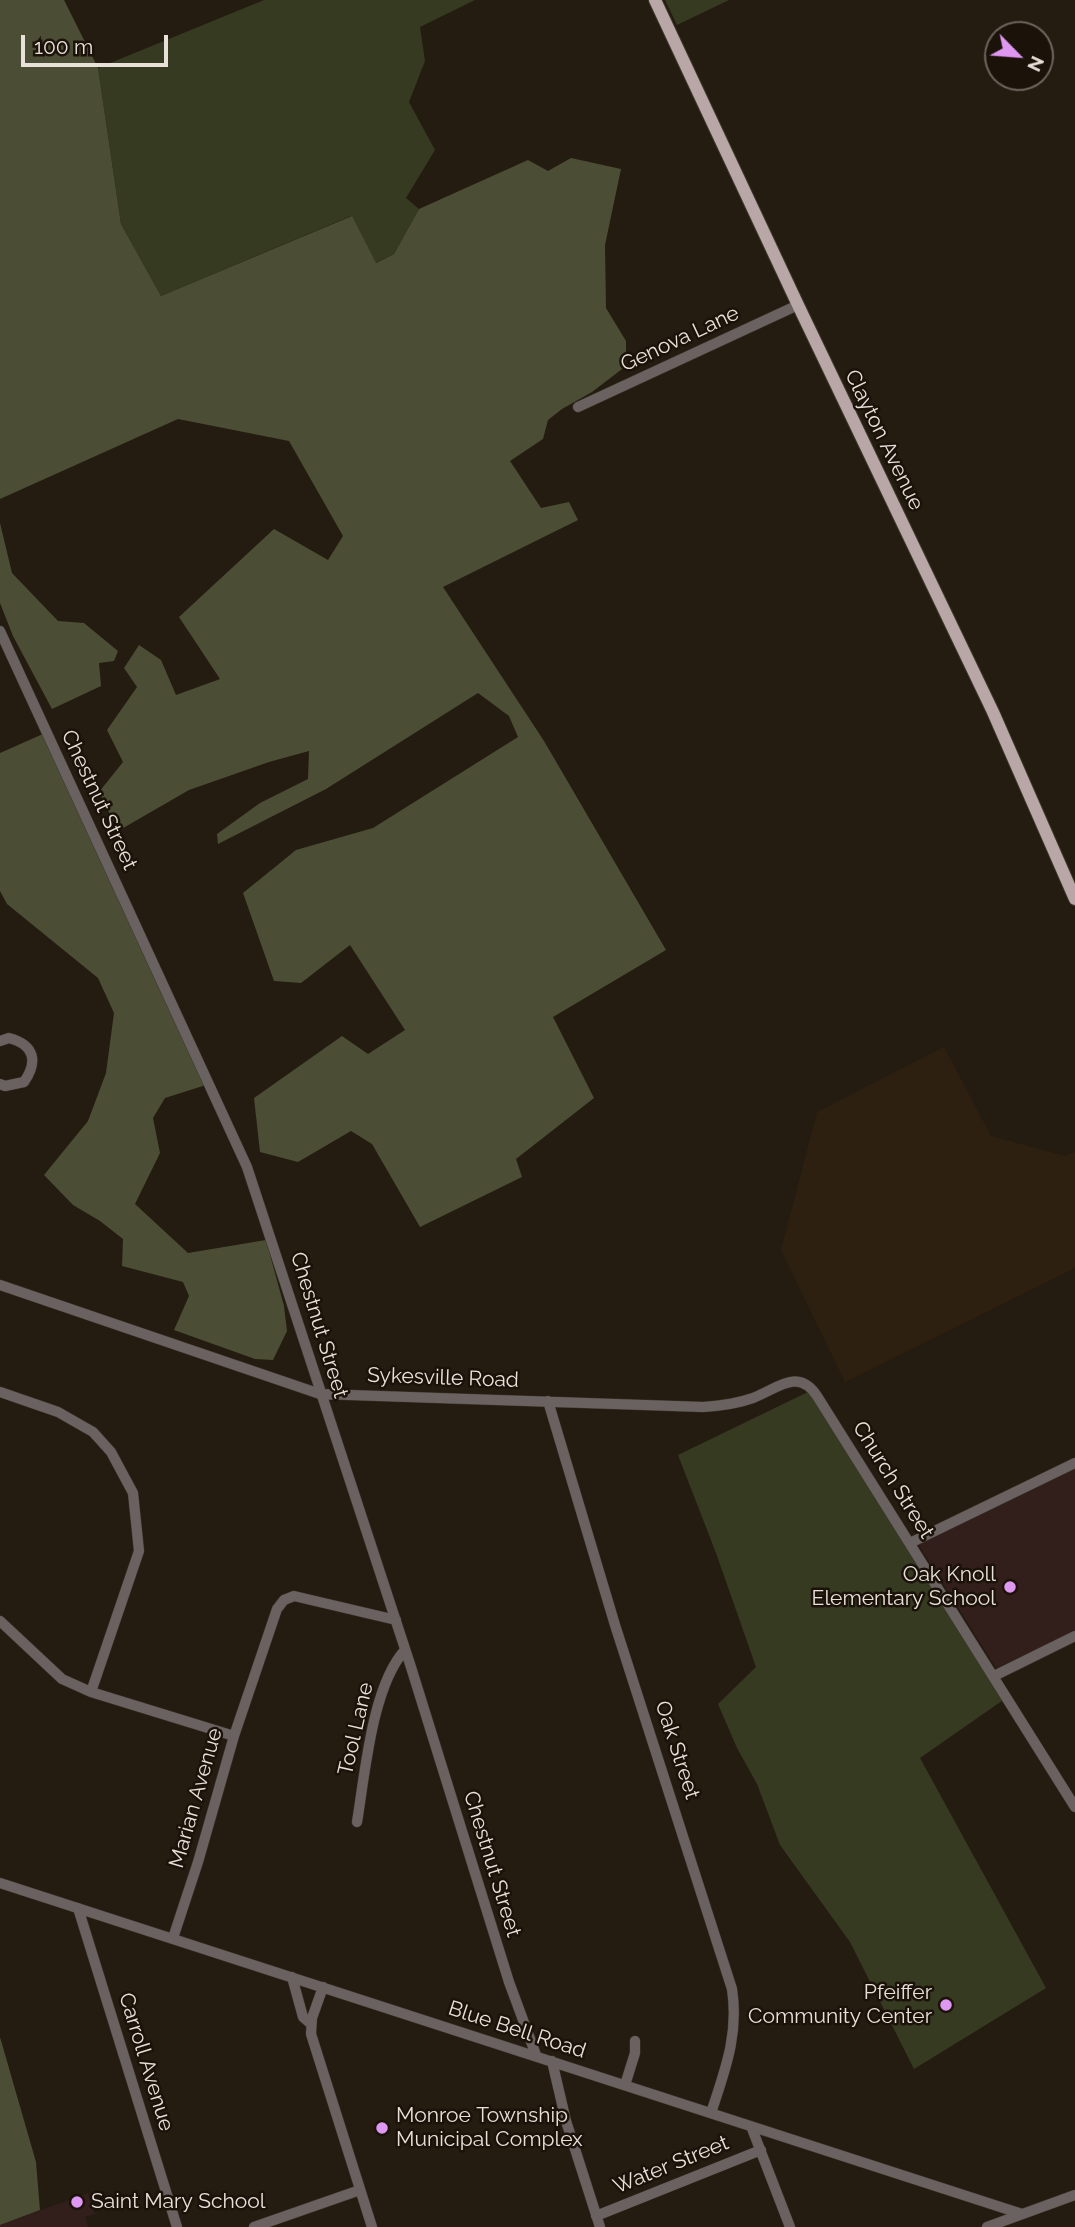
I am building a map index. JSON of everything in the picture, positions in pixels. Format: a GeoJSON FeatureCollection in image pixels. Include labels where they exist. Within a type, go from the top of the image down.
{"type":"FeatureCollection","features":[{"type":"Feature","properties":{"kind":"main road","name":"Clayton Avenue"},"geometry":{"type":"LineString","coordinates":[[655,0],[993,712],[1075,899]]}},
{"type":"Feature","properties":{"kind":"street","name":"Genova Lane"},"geometry":{"type":"LineString","coordinates":[[578,407],[798,305]]}},
{"type":"Feature","properties":{"kind":"street","name":"Chestnut Street"},"geometry":{"type":"LineString","coordinates":[[0,631],[239,1149],[274,1246],[320,1394],[396,1620],[509,1982],[536,2055]]}},
{"type":"Feature","properties":{"kind":"street"},"geometry":{"type":"LineString","coordinates":[[0,1041],[9,1038],[22,1043],[30,1051],[33,1066],[24,1082],[5,1086],[0,1084]]}},
{"type":"Feature","properties":{"kind":"street","name":"Sykesville Road"},"geometry":{"type":"LineString","coordinates":[[0,1285],[320,1394],[703,1407],[737,1402],[789,1382],[802,1382],[812,1388]]}},
{"type":"Feature","properties":{"kind":"street","name":"Church Street"},"geometry":{"type":"LineString","coordinates":[[812,1388],[1075,1807]]}},
{"type":"Feature","properties":{"kind":"street"},"geometry":{"type":"LineString","coordinates":[[0,1392],[58,1412],[93,1432],[111,1452],[133,1493],[139,1551],[91,1692]]}},
{"type":"Feature","properties":{"kind":"street","name":"Oak Street"},"geometry":{"type":"LineString","coordinates":[[548,1401],[615,1625],[732,1989],[736,2008],[734,2033],[711,2113]]}},
{"type":"Feature","properties":{"kind":"street"},"geometry":{"type":"LineString","coordinates":[[910,1543],[1075,1463]]}},
{"type":"Feature","properties":{"kind":"street","name":"Marian Avenue"},"geometry":{"type":"LineString","coordinates":[[173,1938],[272,1620],[284,1600],[295,1596],[396,1620]]}},
{"type":"Feature","properties":{"kind":"street"},"geometry":{"type":"LineString","coordinates":[[0,1621],[62,1679],[91,1692],[234,1736]]}},
{"type":"Feature","properties":{"kind":"street"},"geometry":{"type":"LineString","coordinates":[[994,1676],[1075,1636]]}},
{"type":"Feature","properties":{"kind":"street","name":"Tool Lane"},"geometry":{"type":"LineString","coordinates":[[357,1822],[380,1700],[395,1661],[405,1650]]}},
{"type":"Feature","properties":{"kind":"street","name":"Blue Bell Road"},"geometry":{"type":"LineString","coordinates":[[0,1883],[1021,2214]]}},
{"type":"Feature","properties":{"kind":"street","name":"Carroll Avenue"},"geometry":{"type":"LineString","coordinates":[[78,1909],[177,2227]]}},
{"type":"Feature","properties":{"kind":"street"},"geometry":{"type":"LineString","coordinates":[[292,1977],[303,2017],[311,2024]]}},
{"type":"Feature","properties":{"kind":"street"},"geometry":{"type":"LineString","coordinates":[[323,1987],[311,2024],[311,2034],[372,2227]]}},
{"type":"Feature","properties":{"kind":"street"},"geometry":{"type":"LineString","coordinates":[[625,2085],[635,2053],[635,2041]]}},
{"type":"Feature","properties":{"kind":"street"},"geometry":{"type":"LineString","coordinates":[[552,2061],[566,2121],[600,2227]]}},
{"type":"Feature","properties":{"kind":"street"},"geometry":{"type":"LineString","coordinates":[[751,2126],[790,2227]]}},
{"type":"Feature","properties":{"kind":"street","name":"Water Street"},"geometry":{"type":"LineString","coordinates":[[596,2216],[761,2150]]}},
{"type":"Feature","properties":{"kind":"street"},"geometry":{"type":"LineString","coordinates":[[254,2227],[360,2190]]}},
{"type":"Feature","properties":{"kind":"street"},"geometry":{"type":"LineString","coordinates":[[987,2227],[1075,2195]]}},
{"type":"Feature","properties":{"kind":"shaded area"},"geometry":{"type":"Polygon","coordinates":[[[944,1047],[991,1136],[1065,1156],[1075,1152],[1075,1268],[845,1382],[781,1250],[817,1112],[944,1047]]]}},
{"type":"Feature","properties":{"kind":"shaded area","name":"Oak Knoll Elementary School"},"geometry":{"type":"Polygon","coordinates":[[[1075,1469],[1075,1631],[996,1668],[917,1542],[1075,1469]]]}},
{"type":"Feature","properties":{"kind":"shaded area","name":"Saint Mary School"},"geometry":{"type":"Polygon","coordinates":[[[88,2193],[95,2214],[85,2217],[88,2227],[0,2227],[0,2225],[88,2193]]]}},
{"type":"Feature","properties":{"kind":"green space"},"geometry":{"type":"Polygon","coordinates":[[[0,0],[64,0],[98,68],[121,224],[161,296],[352,216],[376,263],[394,254],[419,209],[528,160],[548,171],[571,158],[621,169],[605,245],[606,308],[626,341],[626,366],[548,420],[543,439],[510,461],[541,508],[569,502],[578,520],[443,587],[544,741],[666,950],[553,1017],[594,1098],[516,1159],[522,1177],[420,1227],[372,1144],[351,1131],[298,1162],[260,1152],[254,1098],[342,1036],[368,1054],[405,1030],[350,945],[301,983],[274,981],[243,893],[296,850],[373,828],[518,737],[509,716],[478,693],[326,789],[218,844],[217,834],[260,803],[308,779],[309,751],[189,790],[118,831],[99,792],[123,762],[107,730],[137,687],[124,668],[139,645],[161,660],[176,695],[220,679],[179,617],[274,529],[328,560],[343,536],[289,441],[178,419],[0,499],[0,0]]]}},
{"type":"Feature","properties":{"kind":"green space"},"geometry":{"type":"Polygon","coordinates":[[[264,0],[475,0],[420,27],[425,61],[409,102],[435,150],[406,198],[419,209],[394,254],[375,263],[351,216],[161,296],[121,224],[98,68],[264,0]]]}},
{"type":"Feature","properties":{"kind":"green space"},"geometry":{"type":"Polygon","coordinates":[[[665,0],[729,0],[677,25],[665,0]]]}},
{"type":"Feature","properties":{"kind":"green space"},"geometry":{"type":"Polygon","coordinates":[[[0,523],[12,573],[58,621],[84,623],[118,651],[114,661],[99,663],[101,686],[52,709],[13,636],[0,603],[0,523]]]}},
{"type":"Feature","properties":{"kind":"green space"},"geometry":{"type":"Polygon","coordinates":[[[43,734],[206,1085],[165,1098],[153,1118],[160,1153],[135,1204],[188,1253],[266,1240],[284,1306],[287,1331],[273,1360],[255,1359],[174,1330],[189,1296],[183,1282],[122,1266],[123,1239],[73,1205],[44,1175],[88,1121],[106,1073],[114,1013],[98,978],[7,904],[0,891],[0,753],[43,734]]]}},
{"type":"Feature","properties":{"kind":"green space"},"geometry":{"type":"Polygon","coordinates":[[[812,1390],[1009,1696],[920,1758],[1046,1988],[914,2069],[850,1942],[780,1845],[757,1784],[737,1748],[718,1704],[756,1667],[678,1455],[812,1390]]]}},
{"type":"Feature","properties":{"kind":"green space"},"geometry":{"type":"Polygon","coordinates":[[[0,2037],[36,2162],[40,2210],[0,2225],[0,2037]]]}},
{"type":"Feature","properties":{"kind":"place","name":"Oak Knoll Elementary School"},"geometry":{"type":"Point","coordinates":[1010,1587]}},
{"type":"Feature","properties":{"kind":"place","name":"Pfeiffer Community Center"},"geometry":{"type":"Point","coordinates":[946,2005]}},
{"type":"Feature","properties":{"kind":"place","name":"Monroe Township Municipal Complex"},"geometry":{"type":"Point","coordinates":[382,2128]}},
{"type":"Feature","properties":{"kind":"place","name":"Saint Mary School"},"geometry":{"type":"Point","coordinates":[77,2202]}}]}
